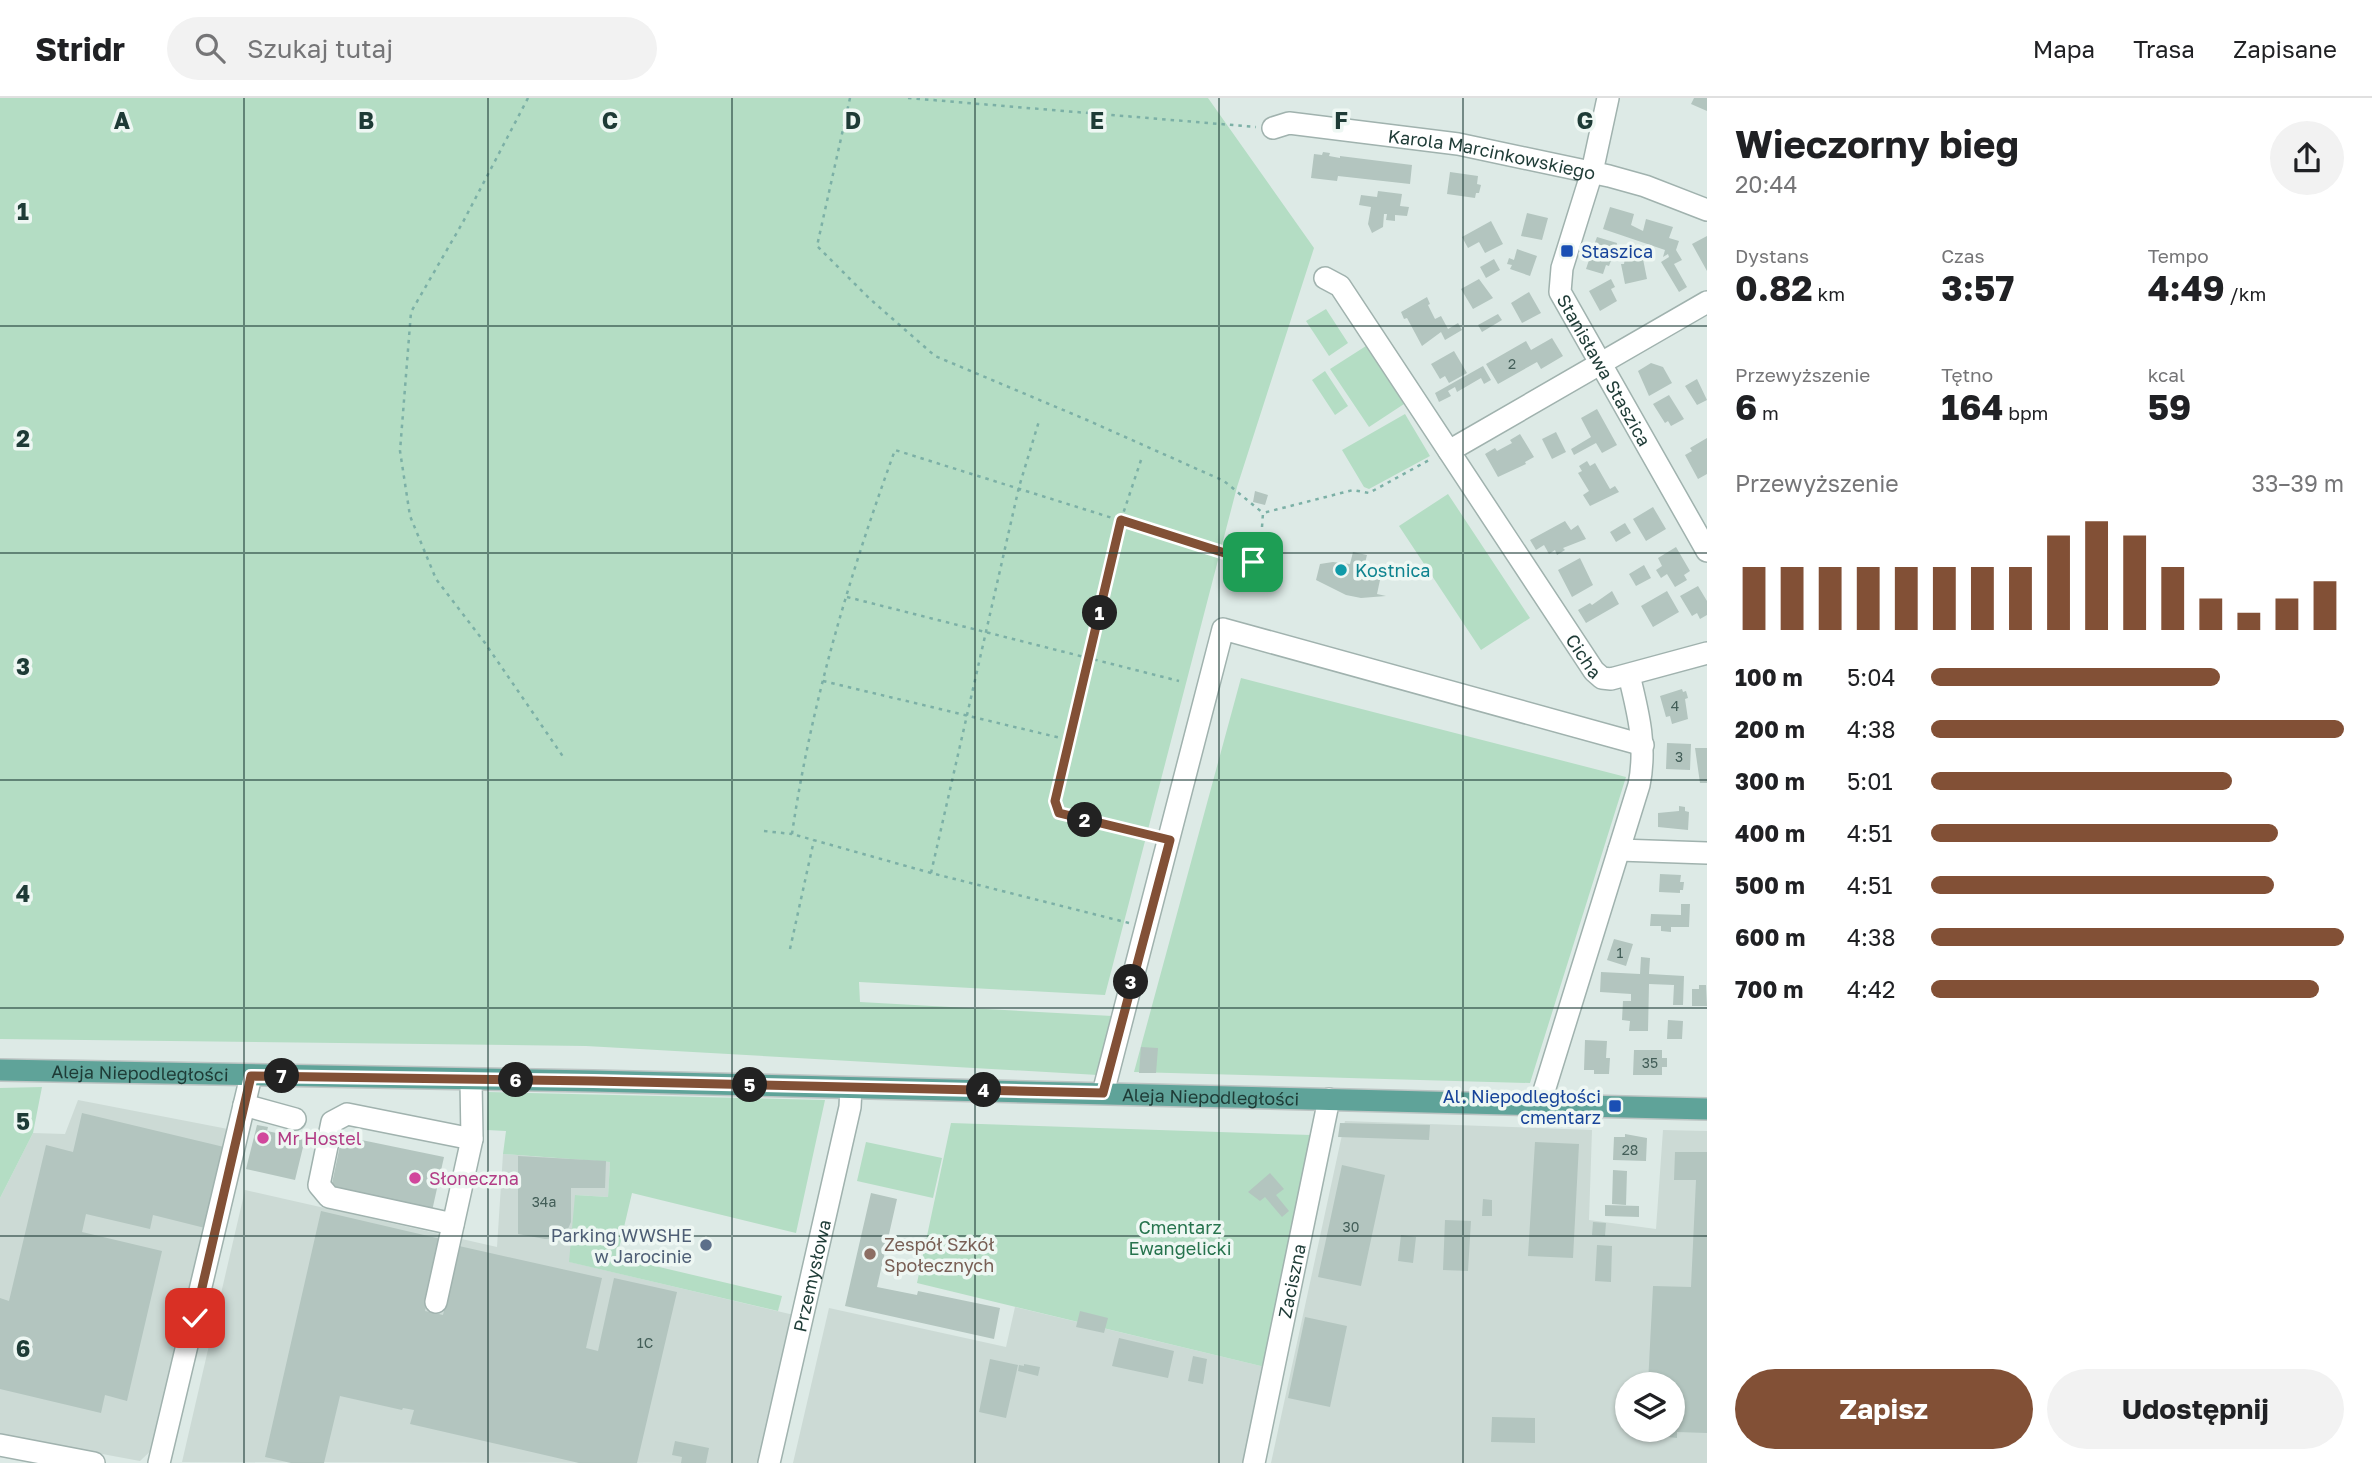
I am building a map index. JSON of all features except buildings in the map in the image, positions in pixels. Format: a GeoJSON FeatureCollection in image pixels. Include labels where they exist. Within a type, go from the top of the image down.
{"type":"FeatureCollection","features":[{"type":"Feature","properties":{"kind":"main road","name":"Aleja Niepodległości"},"geometry":{"type":"LineString","coordinates":[[0,1070],[1103,1093],[1707,1109]]}},
{"type":"Feature","properties":{"kind":"street","name":"Stanisława Staszica"},"geometry":{"type":"LineString","coordinates":[[1608,98],[1592,172],[1559,282],[1563,301],[1707,551]]}},
{"type":"Feature","properties":{"kind":"street","name":"Karola Marcinkowskiego"},"geometry":{"type":"LineString","coordinates":[[1273,128],[1289,123],[1458,144],[1645,186],[1707,210]]}},
{"type":"Feature","properties":{"kind":"street","name":"Cicha"},"geometry":{"type":"LineString","coordinates":[[1325,278],[1340,286],[1442,454],[1594,671],[1602,678],[1611,679],[1629,674],[1643,745],[1643,766],[1540,1104]]}},
{"type":"Feature","properties":{"kind":"street"},"geometry":{"type":"LineString","coordinates":[[1442,454],[1707,302]]}},
{"type":"Feature","properties":{"kind":"street"},"geometry":{"type":"LineString","coordinates":[[1103,1093],[1223,629],[1643,745]]}},
{"type":"Feature","properties":{"kind":"street"},"geometry":{"type":"LineString","coordinates":[[1629,674],[1707,653]]}},
{"type":"Feature","properties":{"kind":"street"},"geometry":{"type":"LineString","coordinates":[[1619,850],[1707,853]]}},
{"type":"Feature","properties":{"kind":"street"},"geometry":{"type":"LineString","coordinates":[[159,1463],[251,1076]]}},
{"type":"Feature","properties":{"kind":"street"},"geometry":{"type":"LineString","coordinates":[[436,1303],[472,1139],[471,1080]]}},
{"type":"Feature","properties":{"kind":"street","name":"Przemysłowa"},"geometry":{"type":"LineString","coordinates":[[769,1463],[850,1107],[851,1088]]}},
{"type":"Feature","properties":{"kind":"street","name":"Zaciszna"},"geometry":{"type":"LineString","coordinates":[[1254,1463],[1329,1099]]}},
{"type":"Feature","properties":{"kind":"street"},"geometry":{"type":"LineString","coordinates":[[244,1105],[295,1119]]}},
{"type":"Feature","properties":{"kind":"street"},"geometry":{"type":"LineString","coordinates":[[453,1224],[328,1196],[319,1185],[332,1122],[347,1114],[472,1139]]}},
{"type":"Feature","properties":{"kind":"street"},"geometry":{"type":"LineString","coordinates":[[0,1445],[94,1463]]}},
{"type":"Feature","properties":{"kind":"path"},"geometry":{"type":"LineString","coordinates":[[528,98],[463,222],[411,312],[400,451],[410,516],[436,579],[485,643],[564,758]]}},
{"type":"Feature","properties":{"kind":"path"},"geometry":{"type":"LineString","coordinates":[[850,98],[817,247],[870,299],[935,356],[1224,481],[1264,513]]}},
{"type":"Feature","properties":{"kind":"path"},"geometry":{"type":"LineString","coordinates":[[908,98],[1273,128]]}},
{"type":"Feature","properties":{"kind":"path"},"geometry":{"type":"LineString","coordinates":[[931,873],[1019,487],[1039,421]]}},
{"type":"Feature","properties":{"kind":"path"},"geometry":{"type":"LineString","coordinates":[[792,834],[823,681],[863,538],[895,450],[1253,562]]}},
{"type":"Feature","properties":{"kind":"path"},"geometry":{"type":"LineString","coordinates":[[1264,513],[1353,490],[1369,493],[1442,454]]}},
{"type":"Feature","properties":{"kind":"path"},"geometry":{"type":"LineString","coordinates":[[1141,460],[1121,520],[1055,801],[1059,813],[1170,840]]}},
{"type":"Feature","properties":{"kind":"path"},"geometry":{"type":"LineString","coordinates":[[1262,527],[1264,513]]}},
{"type":"Feature","properties":{"kind":"path"},"geometry":{"type":"LineString","coordinates":[[846,597],[1179,681]]}},
{"type":"Feature","properties":{"kind":"path"},"geometry":{"type":"LineString","coordinates":[[823,681],[1069,740]]}},
{"type":"Feature","properties":{"kind":"path"},"geometry":{"type":"LineString","coordinates":[[764,831],[792,834],[931,873],[1146,927]]}},
{"type":"Feature","properties":{"kind":"path"},"geometry":{"type":"LineString","coordinates":[[790,949],[814,840]]}},
{"type":"Feature","properties":{"kind":"shaded area"},"geometry":{"type":"Polygon","coordinates":[[[78,1100],[233,1130],[157,1445],[140,1461],[0,1435],[0,1198],[33,1133],[65,1134],[78,1100]]]}},
{"type":"Feature","properties":{"kind":"shaded area"},"geometry":{"type":"Polygon","coordinates":[[[1345,1121],[1592,1130],[1589,1220],[1656,1229],[1663,1130],[1707,1131],[1707,1463],[1271,1463],[1345,1121]]]}},
{"type":"Feature","properties":{"kind":"shaded area"},"geometry":{"type":"Polygon","coordinates":[[[503,1154],[610,1162],[608,1197],[576,1195],[570,1262],[794,1315],[759,1463],[182,1462],[245,1190],[497,1247],[503,1154]]]}},
{"type":"Feature","properties":{"kind":"shaded area"},"geometry":{"type":"Polygon","coordinates":[[[1015,1307],[1265,1367],[1245,1463],[793,1463],[829,1308],[1006,1347],[1015,1307]]]}},
{"type":"Feature","properties":{"kind":"green space"},"geometry":{"type":"Polygon","coordinates":[[[0,98],[1208,98],[1314,248],[1237,487],[1105,995],[859,982],[860,1002],[1112,1016],[1098,1075],[586,1046],[0,1039],[0,98]]]}},
{"type":"Feature","properties":{"kind":"green space"},"geometry":{"type":"Polygon","coordinates":[[[1326,309],[1348,343],[1329,356],[1306,321],[1326,309]]]}},
{"type":"Feature","properties":{"kind":"green space"},"geometry":{"type":"Polygon","coordinates":[[[1366,346],[1404,404],[1369,427],[1330,369],[1366,346]]]}},
{"type":"Feature","properties":{"kind":"green space"},"geometry":{"type":"Polygon","coordinates":[[[1325,371],[1348,406],[1335,415],[1312,380],[1325,371]]]}},
{"type":"Feature","properties":{"kind":"green space"},"geometry":{"type":"Polygon","coordinates":[[[1405,414],[1430,456],[1369,489],[1364,487],[1342,450],[1405,414]]]}},
{"type":"Feature","properties":{"kind":"green space"},"geometry":{"type":"Polygon","coordinates":[[[1448,494],[1530,618],[1481,650],[1399,526],[1448,494]]]}},
{"type":"Feature","properties":{"kind":"green space"},"geometry":{"type":"Polygon","coordinates":[[[1241,678],[1626,777],[1530,1083],[1134,1072],[1241,678]]]}},
{"type":"Feature","properties":{"kind":"green space"},"geometry":{"type":"Polygon","coordinates":[[[42,1087],[33,1133],[0,1198],[0,1088],[42,1087]]]}},
{"type":"Feature","properties":{"kind":"green space"},"geometry":{"type":"Polygon","coordinates":[[[488,1092],[825,1100],[796,1233],[632,1193],[617,1257],[782,1296],[778,1311],[569,1262],[575,1195],[608,1197],[610,1162],[503,1154],[506,1131],[487,1130],[488,1092]]]}},
{"type":"Feature","properties":{"kind":"green space","name":"Cmentarz Ewangelicki"},"geometry":{"type":"Polygon","coordinates":[[[951,1123],[1311,1135],[1265,1367],[917,1283],[951,1123]]]}},
{"type":"Feature","properties":{"kind":"green space"},"geometry":{"type":"Polygon","coordinates":[[[866,1142],[942,1158],[933,1198],[857,1181],[866,1142]]]}},
{"type":"Feature","properties":{"kind":"place","name":"Staszica"},"geometry":{"type":"Point","coordinates":[1567,251]}},
{"type":"Feature","properties":{"kind":"place","name":"Kostnica"},"geometry":{"type":"Point","coordinates":[1341,570]}},
{"type":"Feature","properties":{"kind":"place","name":"Al. Niepodległości cmentarz"},"geometry":{"type":"Point","coordinates":[1615,1106]}},
{"type":"Feature","properties":{"kind":"place","name":"Mr Hostel"},"geometry":{"type":"Point","coordinates":[263,1138]}},
{"type":"Feature","properties":{"kind":"place","name":"Słoneczna"},"geometry":{"type":"Point","coordinates":[415,1178]}},
{"type":"Feature","properties":{"kind":"place","name":"Parking WWSHE w Jarocinie"},"geometry":{"type":"Point","coordinates":[706,1245]}},
{"type":"Feature","properties":{"kind":"place","name":"Zespół Szkół Społecznych"},"geometry":{"type":"Point","coordinates":[870,1254]}},
{"type":"Feature","properties":{"kind":"route"},"geometry":{"type":"LineString","coordinates":[[195,1318],[251,1076],[1103,1093],[1170,840],[1059,813],[1055,801],[1121,520],[1253,562]]}}]}
